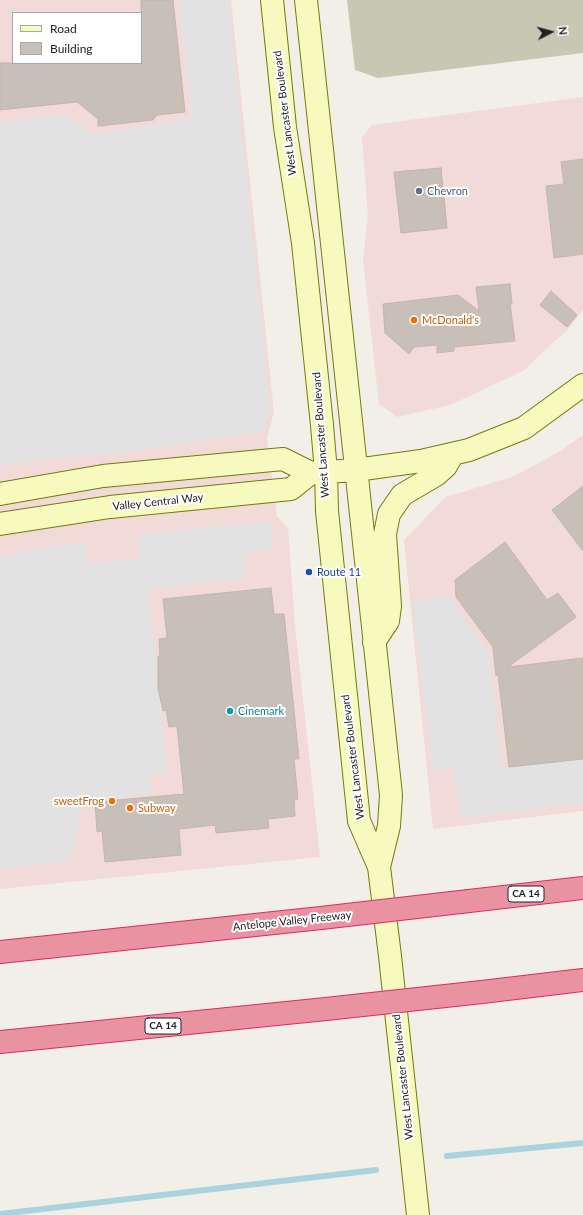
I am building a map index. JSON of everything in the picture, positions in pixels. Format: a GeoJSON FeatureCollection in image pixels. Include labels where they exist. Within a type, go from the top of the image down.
{"type":"FeatureCollection","features":[{"type":"Feature","properties":{"kind":"highway","name":"Antelope Valley Freeway"},"geometry":{"type":"LineString","coordinates":[[0,952],[583,888]]}},
{"type":"Feature","properties":{"kind":"highway","name":"CA 14"},"geometry":{"type":"LineString","coordinates":[[0,1042],[326,1010],[583,980]]}},
{"type":"Feature","properties":{"kind":"street","name":"West Lancaster Boulevard"},"geometry":{"type":"LineString","coordinates":[[272,0],[285,127],[303,243],[319,472],[327,510],[359,821],[379,867],[391,963],[418,1215]]}},
{"type":"Feature","properties":{"kind":"street","name":"West Lancaster Boulevard"},"geometry":{"type":"LineString","coordinates":[[306,0],[391,795],[389,826],[379,867]]}},
{"type":"Feature","properties":{"kind":"street"},"geometry":{"type":"LineString","coordinates":[[0,494],[103,476],[283,459],[319,472],[356,470],[421,461],[469,450],[524,428],[583,385]]}},
{"type":"Feature","properties":{"kind":"street"},"geometry":{"type":"LineString","coordinates":[[374,642],[388,622],[390,606],[385,534],[389,514],[402,495],[436,475],[446,466],[453,454]]}},
{"type":"Feature","properties":{"kind":"street","name":"Valley Central Way"},"geometry":{"type":"LineString","coordinates":[[0,524],[110,507],[291,489],[319,472]]}},
{"type":"Feature","properties":{"kind":"shaded area"},"geometry":{"type":"Polygon","coordinates":[[[0,0],[231,0],[274,412],[267,438],[277,516],[288,528],[295,625],[320,857],[0,889],[0,0]]]}},
{"type":"Feature","properties":{"kind":"shaded area"},"geometry":{"type":"Polygon","coordinates":[[[179,0],[228,0],[270,408],[264,431],[112,454],[31,460],[0,466],[0,122],[67,114],[92,134],[191,118],[179,0]]]}},
{"type":"Feature","properties":{"kind":"shaded area"},"geometry":{"type":"Polygon","coordinates":[[[347,0],[583,0],[583,53],[378,78],[355,70],[347,0]]]}},
{"type":"Feature","properties":{"kind":"shaded area"},"geometry":{"type":"Polygon","coordinates":[[[583,97],[583,310],[569,328],[523,371],[450,405],[397,417],[379,404],[363,260],[368,215],[362,137],[372,125],[583,97]]]}},
{"type":"Feature","properties":{"kind":"shaded area"},"geometry":{"type":"Polygon","coordinates":[[[583,435],[583,811],[433,829],[404,540],[446,497],[515,476],[562,450],[583,435]]]}},
{"type":"Feature","properties":{"kind":"shaded area"},"geometry":{"type":"Polygon","coordinates":[[[271,521],[274,549],[244,553],[245,578],[148,589],[168,772],[149,776],[152,793],[83,802],[71,861],[0,869],[0,556],[85,541],[88,563],[140,558],[138,535],[271,521]]]}},
{"type":"Feature","properties":{"kind":"shaded area"},"geometry":{"type":"Polygon","coordinates":[[[450,596],[489,654],[501,767],[583,758],[583,803],[460,818],[453,767],[433,771],[413,600],[450,596]]]}},
{"type":"Feature","properties":{"kind":"building"},"geometry":{"type":"Polygon","coordinates":[[[141,0],[173,0],[185,112],[157,115],[153,120],[98,126],[98,119],[77,102],[0,110],[0,63],[142,64],[141,0]]]}},
{"type":"Feature","properties":{"kind":"building"},"geometry":{"type":"Polygon","coordinates":[[[583,159],[583,254],[554,258],[546,186],[564,184],[561,162],[583,159]]]}},
{"type":"Feature","properties":{"kind":"building"},"geometry":{"type":"Polygon","coordinates":[[[441,168],[447,228],[401,233],[394,172],[441,168]]]}},
{"type":"Feature","properties":{"kind":"building"},"geometry":{"type":"Polygon","coordinates":[[[510,284],[512,304],[510,304],[515,341],[454,347],[454,351],[437,353],[437,345],[414,347],[409,354],[385,333],[383,304],[458,295],[479,311],[476,287],[510,284]]]}},
{"type":"Feature","properties":{"kind":"building"},"geometry":{"type":"Polygon","coordinates":[[[551,291],[577,315],[567,327],[540,305],[551,291]]]}},
{"type":"Feature","properties":{"kind":"building"},"geometry":{"type":"Polygon","coordinates":[[[583,486],[583,551],[552,510],[583,486]]]}},
{"type":"Feature","properties":{"kind":"building"},"geometry":{"type":"Polygon","coordinates":[[[505,542],[547,600],[558,593],[576,617],[508,667],[583,658],[583,759],[509,767],[498,674],[496,676],[493,647],[456,597],[455,580],[505,542]]]}},
{"type":"Feature","properties":{"kind":"building","name":"Cinemark"},"geometry":{"type":"Polygon","coordinates":[[[271,588],[274,614],[284,614],[299,759],[294,759],[298,799],[294,800],[295,816],[268,819],[269,828],[216,833],[215,825],[179,829],[181,855],[105,862],[102,831],[97,832],[95,802],[184,794],[177,726],[169,727],[166,710],[163,711],[158,688],[158,656],[160,656],[159,639],[167,638],[163,599],[271,588]]]}},
{"type":"Feature","properties":{"kind":"waterway"},"geometry":{"type":"LineString","coordinates":[[447,1156],[583,1143]]}},
{"type":"Feature","properties":{"kind":"waterway"},"geometry":{"type":"LineString","coordinates":[[0,1214],[376,1170]]}},
{"type":"Feature","properties":{"kind":"place","name":"Chevron"},"geometry":{"type":"Point","coordinates":[419,191]}},
{"type":"Feature","properties":{"kind":"place","name":"McDonald's"},"geometry":{"type":"Point","coordinates":[414,320]}},
{"type":"Feature","properties":{"kind":"place","name":"Route 11"},"geometry":{"type":"Point","coordinates":[309,572]}},
{"type":"Feature","properties":{"kind":"place","name":"Cinemark"},"geometry":{"type":"Point","coordinates":[230,711]}},
{"type":"Feature","properties":{"kind":"place","name":"sweetFrog"},"geometry":{"type":"Point","coordinates":[112,801]}},
{"type":"Feature","properties":{"kind":"place","name":"Subway"},"geometry":{"type":"Point","coordinates":[130,808]}}]}
